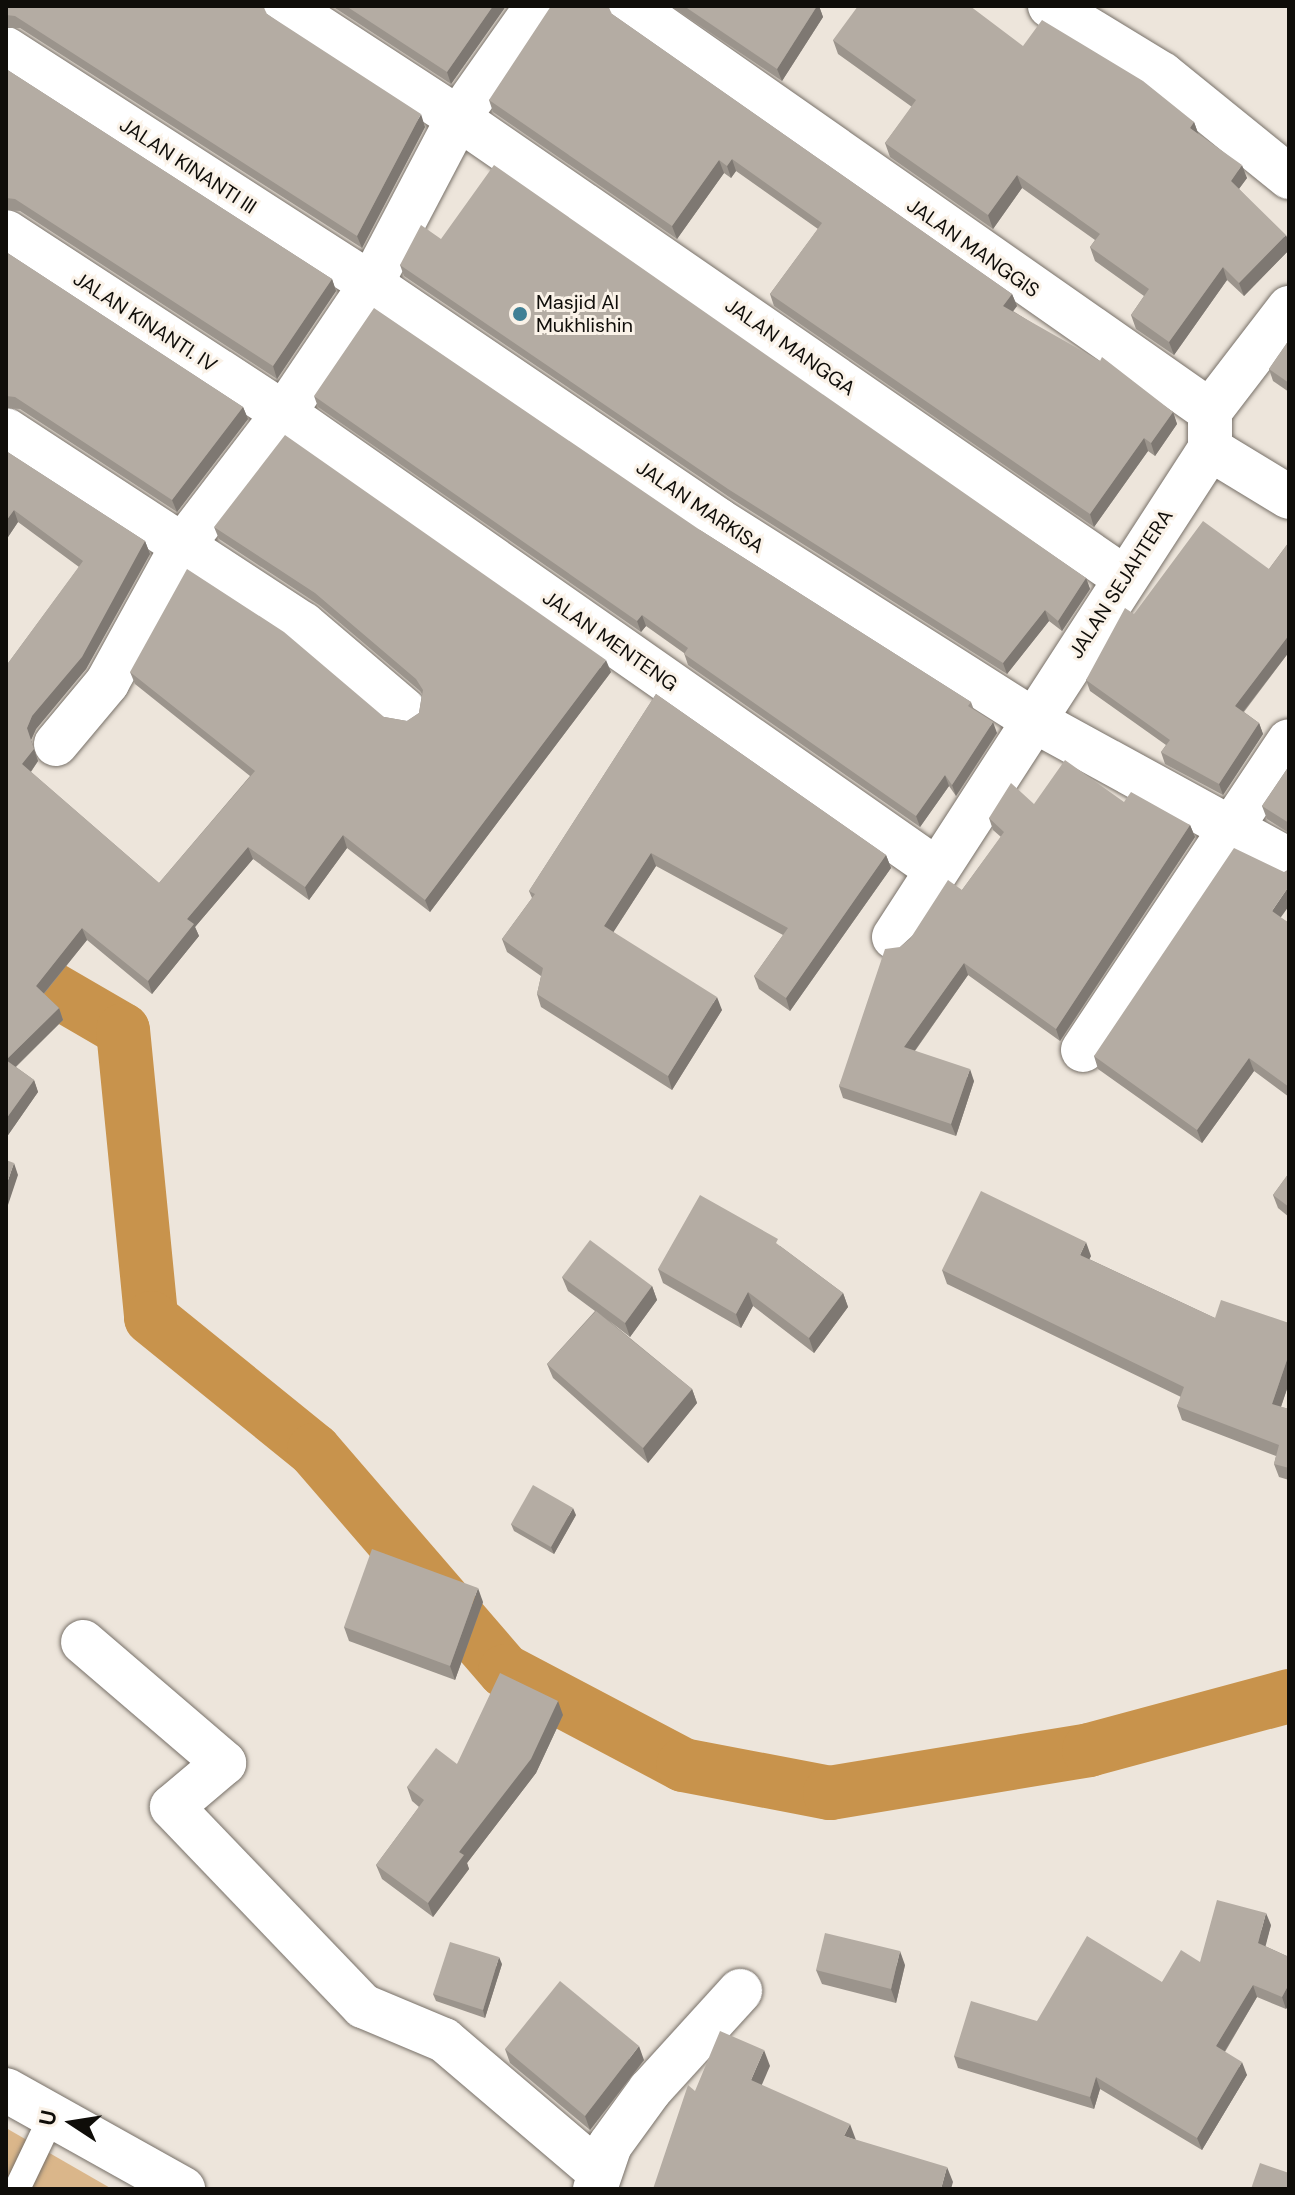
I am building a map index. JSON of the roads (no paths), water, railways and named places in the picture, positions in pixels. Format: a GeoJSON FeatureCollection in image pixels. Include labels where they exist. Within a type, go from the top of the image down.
{"type":"FeatureCollection","features":[{"type":"Feature","properties":{"kind":"street","name":"JALAN MANGGA"},"geometry":{"type":"LineString","coordinates":[[286,6],[458,118],[1123,577]]}},
{"type":"Feature","properties":{"kind":"street"},"geometry":{"type":"LineString","coordinates":[[56,744],[107,683],[183,545],[284,413],[371,284],[458,118],[537,6]]}},
{"type":"Feature","properties":{"kind":"street","name":"JALAN MANGGIS"},"geometry":{"type":"LineString","coordinates":[[631,6],[1210,430],[1289,497]]}},
{"type":"Feature","properties":{"kind":"street"},"geometry":{"type":"LineString","coordinates":[[1050,6],[1162,74],[1289,177]]}},
{"type":"Feature","properties":{"kind":"street","name":"JALAN KINANTI III"},"geometry":{"type":"LineString","coordinates":[[6,49],[371,284]]}},
{"type":"Feature","properties":{"kind":"street","name":"JALAN KINANTI. IV"},"geometry":{"type":"LineString","coordinates":[[6,232],[284,413]]}},
{"type":"Feature","properties":{"kind":"street","name":"JALAN MARKISA"},"geometry":{"type":"LineString","coordinates":[[371,284],[718,520],[1035,721]]}},
{"type":"Feature","properties":{"kind":"street","name":"JALAN SEJAHTERA"},"geometry":{"type":"LineString","coordinates":[[894,937],[1035,721],[1210,430],[1289,308]]}},
{"type":"Feature","properties":{"kind":"street","name":"JALAN MENTENG"},"geometry":{"type":"LineString","coordinates":[[284,413],[936,869]]}},
{"type":"Feature","properties":{"kind":"street"},"geometry":{"type":"LineString","coordinates":[[6,430],[303,624],[404,710]]}},
{"type":"Feature","properties":{"kind":"street"},"geometry":{"type":"LineString","coordinates":[[1035,721],[1289,860]]}},
{"type":"Feature","properties":{"kind":"street"},"geometry":{"type":"LineString","coordinates":[[1083,1050],[1229,826],[1289,741]]}},
{"type":"Feature","properties":{"kind":"street"},"geometry":{"type":"LineString","coordinates":[[83,1642],[224,1763],[172,1807],[363,2006],[444,2040],[597,2181],[610,2145],[650,2090],[740,1991]]}},
{"type":"Feature","properties":{"kind":"street"},"geometry":{"type":"LineString","coordinates":[[6,2090],[183,2189]]}},
{"type":"Feature","properties":{"kind":"lane"},"geometry":{"type":"LineString","coordinates":[[17,2189],[52,2116]]}},
{"type":"Feature","properties":{"kind":"waterway"},"geometry":{"type":"LineString","coordinates":[[6,962],[123,1030],[151,1318],[314,1450],[505,1671],[683,1765],[830,1793],[1089,1750],[1289,1696]]}},
{"type":"Feature","properties":{"kind":"place","name":"Masjid Al Mukhlishin"},"geometry":{"type":"Point","coordinates":[520,314]}}]}
